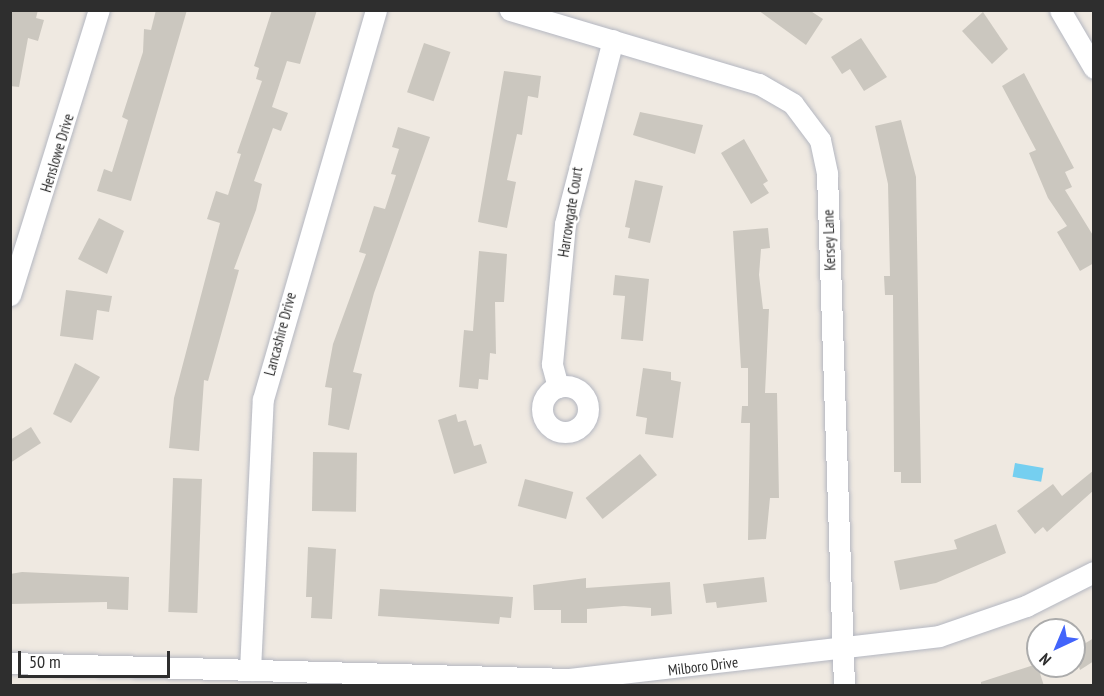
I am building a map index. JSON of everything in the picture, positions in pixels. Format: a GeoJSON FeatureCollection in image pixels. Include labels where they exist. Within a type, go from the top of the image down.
{"type":"FeatureCollection","features":[{"type":"Feature","properties":{"kind":"street","name":"Henslowe Drive"},"geometry":{"type":"LineString","coordinates":[[10,295],[99,10]]}},
{"type":"Feature","properties":{"kind":"street","name":"Lancashire Drive"},"geometry":{"type":"LineString","coordinates":[[250,670],[263,399],[376,10]]}},
{"type":"Feature","properties":{"kind":"street","name":"Kersey Lane"},"geometry":{"type":"LineString","coordinates":[[510,10],[759,84],[793,104],[820,140],[827,174],[841,650],[844,686]]}},
{"type":"Feature","properties":{"kind":"street"},"geometry":{"type":"LineString","coordinates":[[1060,10],[1094,68]]}},
{"type":"Feature","properties":{"kind":"street","name":"Harrowgate Court"},"geometry":{"type":"LineString","coordinates":[[558,387],[552,363],[565,224],[578,157],[613,40]]}},
{"type":"Feature","properties":{"kind":"street","name":"Milboro Drive"},"geometry":{"type":"LineString","coordinates":[[10,663],[569,679],[841,650],[939,636],[986,622],[1094,572]]}},
{"type":"Feature","properties":{"kind":"water"},"geometry":{"type":"Polygon","coordinates":[[[1015,463],[1044,468],[1041,482],[1013,477],[1015,463]]]}},
{"type":"Feature","properties":{"kind":"building"},"geometry":{"type":"Polygon","coordinates":[[[10,10],[38,10],[36,18],[44,20],[38,41],[28,38],[19,87],[10,86],[10,10]]]}},
{"type":"Feature","properties":{"kind":"building"},"geometry":{"type":"Polygon","coordinates":[[[156,10],[187,10],[131,201],[97,191],[104,169],[112,172],[128,120],[122,117],[143,52],[144,29],[151,30],[156,10]]]}},
{"type":"Feature","properties":{"kind":"building"},"geometry":{"type":"Polygon","coordinates":[[[272,10],[317,10],[300,64],[287,61],[272,107],[288,113],[281,131],[273,128],[254,181],[262,184],[256,210],[234,269],[239,270],[208,381],[204,380],[199,451],[169,448],[174,398],[220,223],[207,219],[216,191],[228,195],[241,154],[237,153],[262,81],[256,79],[259,68],[254,66],[272,10]]]}},
{"type":"Feature","properties":{"kind":"building"},"geometry":{"type":"Polygon","coordinates":[[[758,10],[809,10],[823,19],[806,45],[758,10]]]}},
{"type":"Feature","properties":{"kind":"building"},"geometry":{"type":"Polygon","coordinates":[[[983,12],[1008,49],[992,64],[962,31],[983,12]]]}},
{"type":"Feature","properties":{"kind":"building"},"geometry":{"type":"Polygon","coordinates":[[[861,38],[887,77],[864,91],[850,69],[842,74],[831,57],[861,38]]]}},
{"type":"Feature","properties":{"kind":"building"},"geometry":{"type":"Polygon","coordinates":[[[424,43],[450,52],[434,101],[407,92],[424,43]]]}},
{"type":"Feature","properties":{"kind":"building"},"geometry":{"type":"Polygon","coordinates":[[[504,71],[541,76],[538,98],[528,96],[522,135],[517,134],[507,180],[516,182],[507,228],[478,222],[504,71]]]}},
{"type":"Feature","properties":{"kind":"building"},"geometry":{"type":"Polygon","coordinates":[[[1024,73],[1074,168],[1065,172],[1072,187],[1065,190],[1094,237],[1094,263],[1080,271],[1057,232],[1067,226],[1048,198],[1029,153],[1036,150],[1002,86],[1024,73]]]}},
{"type":"Feature","properties":{"kind":"building"},"geometry":{"type":"Polygon","coordinates":[[[640,112],[703,125],[695,154],[633,135],[640,112]]]}},
{"type":"Feature","properties":{"kind":"building"},"geometry":{"type":"Polygon","coordinates":[[[901,120],[916,177],[921,483],[901,483],[901,472],[894,472],[893,295],[885,295],[884,276],[890,276],[888,184],[875,126],[901,120]]]}},
{"type":"Feature","properties":{"kind":"building"},"geometry":{"type":"Polygon","coordinates":[[[398,127],[430,137],[374,293],[353,372],[362,374],[349,430],[328,425],[332,388],[325,387],[333,344],[366,254],[359,252],[374,206],[385,209],[396,175],[391,174],[399,149],[392,147],[398,127]]]}},
{"type":"Feature","properties":{"kind":"building"},"geometry":{"type":"Polygon","coordinates":[[[744,139],[768,181],[763,184],[769,193],[751,204],[721,153],[744,139]]]}},
{"type":"Feature","properties":{"kind":"building"},"geometry":{"type":"Polygon","coordinates":[[[635,180],[663,186],[650,243],[628,238],[630,228],[625,227],[635,180]]]}},
{"type":"Feature","properties":{"kind":"building"},"geometry":{"type":"Polygon","coordinates":[[[99,218],[124,231],[107,274],[78,259],[99,218]]]}},
{"type":"Feature","properties":{"kind":"building"},"geometry":{"type":"Polygon","coordinates":[[[768,228],[770,248],[761,249],[759,275],[763,309],[769,309],[765,393],[777,393],[779,498],[770,498],[766,539],[748,540],[750,423],[741,423],[742,406],[748,406],[748,368],[741,368],[733,231],[768,228]]]}},
{"type":"Feature","properties":{"kind":"building"},"geometry":{"type":"Polygon","coordinates":[[[479,251],[507,254],[504,302],[495,302],[496,354],[490,353],[488,380],[479,379],[478,389],[459,387],[464,330],[473,331],[479,251]]]}},
{"type":"Feature","properties":{"kind":"building"},"geometry":{"type":"Polygon","coordinates":[[[615,275],[649,279],[643,341],[621,339],[625,296],[613,295],[615,275]]]}},
{"type":"Feature","properties":{"kind":"building"},"geometry":{"type":"Polygon","coordinates":[[[66,290],[112,296],[109,312],[97,310],[93,340],[60,336],[66,290]]]}},
{"type":"Feature","properties":{"kind":"building"},"geometry":{"type":"Polygon","coordinates":[[[75,363],[100,377],[71,423],[53,414],[75,363]]]}},
{"type":"Feature","properties":{"kind":"building"},"geometry":{"type":"Polygon","coordinates":[[[643,368],[671,372],[671,380],[681,382],[673,438],[645,434],[647,418],[636,416],[643,368]]]}},
{"type":"Feature","properties":{"kind":"building"},"geometry":{"type":"Polygon","coordinates":[[[456,414],[458,422],[466,420],[474,446],[481,444],[487,463],[454,474],[438,420],[456,414]]]}},
{"type":"Feature","properties":{"kind":"building"},"geometry":{"type":"Polygon","coordinates":[[[31,427],[41,443],[10,463],[10,440],[31,427]]]}},
{"type":"Feature","properties":{"kind":"building"},"geometry":{"type":"Polygon","coordinates":[[[313,452],[357,453],[356,512],[312,511],[313,452]]]}},
{"type":"Feature","properties":{"kind":"building"},"geometry":{"type":"Polygon","coordinates":[[[640,454],[657,475],[603,519],[586,498],[640,454]]]}},
{"type":"Feature","properties":{"kind":"building"},"geometry":{"type":"Polygon","coordinates":[[[1094,470],[1094,490],[1047,532],[1043,527],[1035,534],[1017,511],[1053,484],[1062,496],[1094,470]]]}},
{"type":"Feature","properties":{"kind":"building"},"geometry":{"type":"Polygon","coordinates":[[[173,478],[202,479],[197,613],[168,612],[173,478]]]}},
{"type":"Feature","properties":{"kind":"building"},"geometry":{"type":"Polygon","coordinates":[[[525,479],[573,492],[566,519],[518,506],[525,479]]]}},
{"type":"Feature","properties":{"kind":"building"},"geometry":{"type":"Polygon","coordinates":[[[996,524],[1006,553],[936,583],[900,590],[894,561],[957,549],[954,540],[996,524]]]}},
{"type":"Feature","properties":{"kind":"building"},"geometry":{"type":"Polygon","coordinates":[[[308,547],[336,549],[332,619],[311,618],[312,597],[306,597],[308,547]]]}},
{"type":"Feature","properties":{"kind":"building"},"geometry":{"type":"Polygon","coordinates":[[[22,572],[129,577],[128,610],[107,609],[107,602],[10,604],[10,574],[22,572]]]}},
{"type":"Feature","properties":{"kind":"building"},"geometry":{"type":"Polygon","coordinates":[[[764,577],[767,602],[717,608],[716,602],[706,603],[703,584],[764,577]]]}},
{"type":"Feature","properties":{"kind":"building"},"geometry":{"type":"Polygon","coordinates":[[[586,578],[586,588],[670,582],[672,614],[651,616],[651,608],[624,606],[587,609],[587,623],[561,623],[561,610],[534,610],[533,585],[586,578]]]}},
{"type":"Feature","properties":{"kind":"building"},"geometry":{"type":"Polygon","coordinates":[[[380,589],[513,597],[511,618],[500,617],[499,624],[378,616],[380,589]]]}},
{"type":"Feature","properties":{"kind":"building"},"geometry":{"type":"Polygon","coordinates":[[[1094,638],[1094,661],[1086,666],[1086,643],[1094,638]]]}},
{"type":"Feature","properties":{"kind":"building"},"geometry":{"type":"Polygon","coordinates":[[[1026,668],[1026,678],[1041,678],[1044,686],[981,686],[981,682],[1026,668]]]}}]}
